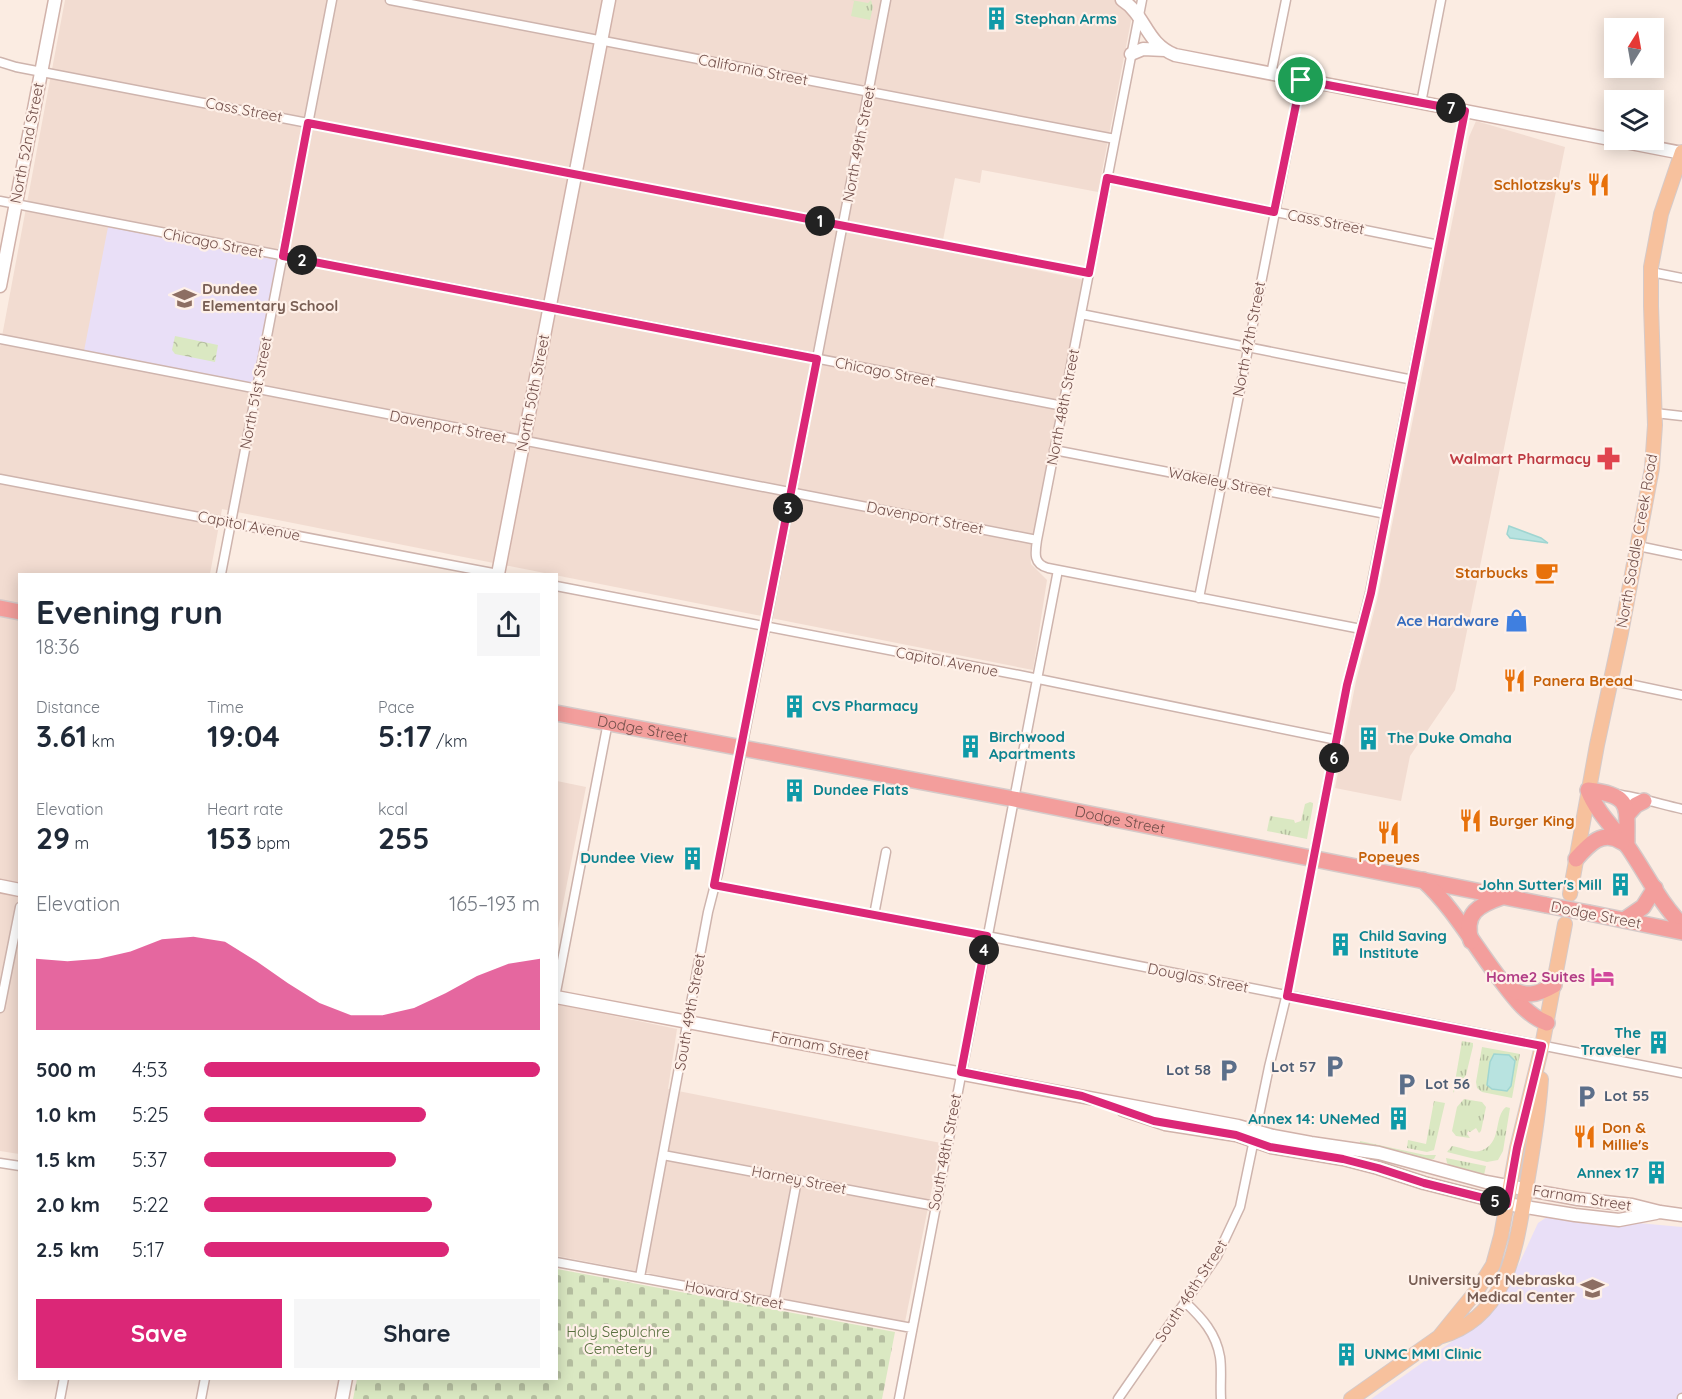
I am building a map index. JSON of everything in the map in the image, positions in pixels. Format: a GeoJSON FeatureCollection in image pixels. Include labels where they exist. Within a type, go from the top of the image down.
{"type":"FeatureCollection","features":[{"type":"Feature","properties":{"kind":"highway"},"geometry":{"type":"LineString","coordinates":[[0,608],[18,612]]}},
{"type":"Feature","properties":{"kind":"highway","name":"Dodge Street"},"geometry":{"type":"LineString","coordinates":[[558,713],[1014,799],[1682,932]]}},
{"type":"Feature","properties":{"kind":"highway"},"geometry":{"type":"LineString","coordinates":[[1588,790],[1615,794],[1624,803],[1627,815],[1627,846]]}},
{"type":"Feature","properties":{"kind":"highway"},"geometry":{"type":"LineString","coordinates":[[1588,790],[1596,806],[1682,925]]}},
{"type":"Feature","properties":{"kind":"highway"},"geometry":{"type":"LineString","coordinates":[[1627,815],[1636,805],[1644,801]]}},
{"type":"Feature","properties":{"kind":"highway"},"geometry":{"type":"LineString","coordinates":[[1576,859],[1590,843],[1601,837],[1616,838],[1627,846]]}},
{"type":"Feature","properties":{"kind":"highway"},"geometry":{"type":"LineString","coordinates":[[1423,880],[1443,900],[1505,985],[1533,1017],[1546,1023]]}},
{"type":"Feature","properties":{"kind":"highway"},"geometry":{"type":"LineString","coordinates":[[1624,920],[1643,907],[1655,888]]}},
{"type":"Feature","properties":{"kind":"highway"},"geometry":{"type":"LineString","coordinates":[[1471,941],[1469,928],[1473,913],[1483,904],[1503,896]]}},
{"type":"Feature","properties":{"kind":"highway"},"geometry":{"type":"LineString","coordinates":[[1505,985],[1518,993],[1531,995],[1554,985]]}},
{"type":"Feature","properties":{"kind":"main road","name":"North 52nd Street"},"geometry":{"type":"LineString","coordinates":[[0,286],[55,0]]}},
{"type":"Feature","properties":{"kind":"main road","name":"North 50th Street"},"geometry":{"type":"LineString","coordinates":[[498,573],[609,0]]}},
{"type":"Feature","properties":{"kind":"main road"},"geometry":{"type":"LineString","coordinates":[[1122,0],[1138,17],[1152,39],[1165,50]]}},
{"type":"Feature","properties":{"kind":"main road"},"geometry":{"type":"LineString","coordinates":[[1131,54],[1143,49],[1165,50],[1186,57],[1301,80],[1682,153]]}},
{"type":"Feature","properties":{"kind":"main road","name":"North Saddle Creek Road"},"geometry":{"type":"LineString","coordinates":[[1570,894],[1588,790],[1652,468],[1654,413],[1651,272],[1658,222],[1682,153]]}},
{"type":"Feature","properties":{"kind":"main road"},"geometry":{"type":"LineString","coordinates":[[0,886],[18,890]]}},
{"type":"Feature","properties":{"kind":"main road"},"geometry":{"type":"LineString","coordinates":[[1351,1399],[1439,1337],[1478,1289],[1489,1271],[1497,1250],[1542,1046],[1565,924]]}},
{"type":"Feature","properties":{"kind":"main road","name":"Farnam Street"},"geometry":{"type":"LineString","coordinates":[[558,997],[1238,1126],[1270,1147],[1355,1162],[1424,1183],[1507,1204],[1619,1220],[1660,1212]]}},
{"type":"Feature","properties":{"kind":"main road"},"geometry":{"type":"LineString","coordinates":[[1439,1337],[1457,1332],[1475,1319],[1497,1293],[1508,1272],[1523,1207],[1539,1116],[1542,1046]]}},
{"type":"Feature","properties":{"kind":"main road","name":"Farnam Street"},"geometry":{"type":"LineString","coordinates":[[1255,1136],[1379,1153],[1456,1175],[1510,1187],[1578,1200],[1632,1205],[1682,1215]]}},
{"type":"Feature","properties":{"kind":"main road"},"geometry":{"type":"LineString","coordinates":[[342,1399],[346,1380]]}},
{"type":"Feature","properties":{"kind":"street","name":"North 51st Street"},"geometry":{"type":"LineString","coordinates":[[222,573],[332,0]]}},
{"type":"Feature","properties":{"kind":"street","name":"California Street"},"geometry":{"type":"LineString","coordinates":[[390,0],[1115,139]]}},
{"type":"Feature","properties":{"kind":"street","name":"North 49th Street"},"geometry":{"type":"LineString","coordinates":[[741,747],[886,0]]}},
{"type":"Feature","properties":{"kind":"street","name":"North 48th Street"},"geometry":{"type":"LineString","coordinates":[[1058,570],[1042,567],[1038,563],[1035,555],[1037,540],[1142,0]]}},
{"type":"Feature","properties":{"kind":"street"},"geometry":{"type":"LineString","coordinates":[[1271,74],[1286,0]]}},
{"type":"Feature","properties":{"kind":"street"},"geometry":{"type":"LineString","coordinates":[[1421,103],[1441,0]]}},
{"type":"Feature","properties":{"kind":"street","name":"Cass Street"},"geometry":{"type":"LineString","coordinates":[[0,62],[1089,273]]}},
{"type":"Feature","properties":{"kind":"street","name":"North 47th Street"},"geometry":{"type":"LineString","coordinates":[[1198,598],[1301,80]]}},
{"type":"Feature","properties":{"kind":"street","name":"South 46th Street"},"geometry":{"type":"LineString","coordinates":[[1118,1399],[1217,1256],[1240,1207],[1269,1067],[1287,996],[1354,654],[1386,514],[1465,111]]}},
{"type":"Feature","properties":{"kind":"street","name":"Cass Street"},"geometry":{"type":"LineString","coordinates":[[1107,178],[1439,245]]}},
{"type":"Feature","properties":{"kind":"street","name":"Chicago Street"},"geometry":{"type":"LineString","coordinates":[[0,201],[1063,406]]}},
{"type":"Feature","properties":{"kind":"street"},"geometry":{"type":"LineString","coordinates":[[1651,272],[1682,278]]}},
{"type":"Feature","properties":{"kind":"street"},"geometry":{"type":"LineString","coordinates":[[1081,314],[1413,380]]}},
{"type":"Feature","properties":{"kind":"street","name":"Davenport Street"},"geometry":{"type":"LineString","coordinates":[[0,339],[1037,540]]}},
{"type":"Feature","properties":{"kind":"street"},"geometry":{"type":"LineString","coordinates":[[1654,413],[1682,416]]}},
{"type":"Feature","properties":{"kind":"street","name":"Wakeley Street"},"geometry":{"type":"LineString","coordinates":[[1054,450],[1386,514]]}},
{"type":"Feature","properties":{"kind":"street","name":"Capitol Avenue"},"geometry":{"type":"LineString","coordinates":[[0,479],[493,573]]}},
{"type":"Feature","properties":{"kind":"street"},"geometry":{"type":"LineString","coordinates":[[1638,546],[1682,555]]}},
{"type":"Feature","properties":{"kind":"street"},"geometry":{"type":"LineString","coordinates":[[1014,799],[1058,570],[1361,629]]}},
{"type":"Feature","properties":{"kind":"street","name":"Capitol Avenue"},"geometry":{"type":"LineString","coordinates":[[558,586],[1037,679],[1337,740]]}},
{"type":"Feature","properties":{"kind":"street"},"geometry":{"type":"LineString","coordinates":[[1610,680],[1682,695]]}},
{"type":"Feature","properties":{"kind":"street"},"geometry":{"type":"LineString","coordinates":[[558,982],[608,722]]}},
{"type":"Feature","properties":{"kind":"street","name":"South 49th Street"},"geometry":{"type":"LineString","coordinates":[[640,1277],[741,747]]}},
{"type":"Feature","properties":{"kind":"street"},"geometry":{"type":"LineString","coordinates":[[1615,794],[1682,809]]}},
{"type":"Feature","properties":{"kind":"street","name":"South 48th Street"},"geometry":{"type":"LineString","coordinates":[[899,1399],[1014,799]]}},
{"type":"Feature","properties":{"kind":"street"},"geometry":{"type":"LineString","coordinates":[[874,915],[886,852]]}},
{"type":"Feature","properties":{"kind":"street","name":"Douglas Street"},"geometry":{"type":"LineString","coordinates":[[714,885],[987,936],[1682,1073]]}},
{"type":"Feature","properties":{"kind":"street"},"geometry":{"type":"LineString","coordinates":[[0,1008],[18,917]]}},
{"type":"Feature","properties":{"kind":"street","name":"Harney Street"},"geometry":{"type":"LineString","coordinates":[[663,1155],[935,1206]]}},
{"type":"Feature","properties":{"kind":"street"},"geometry":{"type":"LineString","coordinates":[[0,1163],[18,1166]]}},
{"type":"Feature","properties":{"kind":"street"},"geometry":{"type":"LineString","coordinates":[[774,1302],[797,1180]]}},
{"type":"Feature","properties":{"kind":"street","name":"Howard Street"},"geometry":{"type":"LineString","coordinates":[[558,1262],[912,1328]]}},
{"type":"Feature","properties":{"kind":"street"},"geometry":{"type":"LineString","coordinates":[[1185,1302],[1208,1325],[1215,1341],[1220,1357],[1221,1399]]}},
{"type":"Feature","properties":{"kind":"street"},"geometry":{"type":"LineString","coordinates":[[60,1399],[64,1380]]}},
{"type":"Feature","properties":{"kind":"street"},"geometry":{"type":"LineString","coordinates":[[201,1399],[205,1380]]}},
{"type":"Feature","properties":{"kind":"shaded area"},"geometry":{"type":"Polygon","coordinates":[[[65,0],[1135,0],[1098,192],[982,170],[980,183],[955,178],[939,250],[1085,280],[1030,551],[1031,564],[1047,580],[1033,670],[558,576],[558,573],[544,573],[222,509],[210,573],[18,573],[18,1154],[0,1151],[0,347],[65,0]]]}},
{"type":"Feature","properties":{"kind":"shaded area","name":"The Duke Omaha"},"geometry":{"type":"Polygon","coordinates":[[[1476,121],[1565,147],[1455,690],[1410,756],[1401,801],[1335,788],[1356,681],[1377,600],[1469,137],[1476,121]]]}},
{"type":"Feature","properties":{"kind":"shaded area"},"geometry":{"type":"Polygon","coordinates":[[[108,227],[277,260],[253,384],[84,351],[108,227]]]}},
{"type":"Feature","properties":{"kind":"shaded area"},"geometry":{"type":"Polygon","coordinates":[[[558,781],[586,787],[558,929],[558,781]]]}},
{"type":"Feature","properties":{"kind":"shaded area"},"geometry":{"type":"Polygon","coordinates":[[[558,1004],[677,1029],[668,1089],[941,1143],[905,1322],[558,1256],[558,1004]]]}},
{"type":"Feature","properties":{"kind":"shaded area","name":"University of Nebraska Medical Center"},"geometry":{"type":"Polygon","coordinates":[[[1550,1215],[1682,1227],[1682,1399],[1371,1399],[1488,1316],[1520,1262],[1538,1223],[1550,1215]]]}},
{"type":"Feature","properties":{"kind":"green space"},"geometry":{"type":"Polygon","coordinates":[[[851,0],[868,3],[871,0],[873,7],[870,20],[851,16],[854,1],[851,0]]]}},
{"type":"Feature","properties":{"kind":"green space"},"geometry":{"type":"Polygon","coordinates":[[[175,336],[218,345],[215,362],[175,354],[172,350],[175,336]]]}},
{"type":"Feature","properties":{"kind":"green space"},"geometry":{"type":"Polygon","coordinates":[[[1310,802],[1313,805],[1307,839],[1267,831],[1270,816],[1294,820],[1295,823],[1301,821],[1305,804],[1310,802]]]}},
{"type":"Feature","properties":{"kind":"green space"},"geometry":{"type":"Polygon","coordinates":[[[1462,1041],[1473,1043],[1473,1046],[1466,1075],[1453,1093],[1462,1041]]]}},
{"type":"Feature","properties":{"kind":"green space"},"geometry":{"type":"Polygon","coordinates":[[[1482,1047],[1520,1054],[1512,1098],[1482,1092],[1477,1088],[1482,1047]]]}},
{"type":"Feature","properties":{"kind":"green space"},"geometry":{"type":"Polygon","coordinates":[[[1464,1099],[1482,1102],[1486,1107],[1481,1131],[1479,1133],[1476,1128],[1468,1131],[1470,1138],[1456,1136],[1452,1131],[1457,1107],[1464,1099]]]}},
{"type":"Feature","properties":{"kind":"green space"},"geometry":{"type":"Polygon","coordinates":[[[1434,1101],[1445,1103],[1434,1150],[1427,1152],[1407,1148],[1408,1140],[1426,1144],[1434,1101]]]}},
{"type":"Feature","properties":{"kind":"green space"},"geometry":{"type":"Polygon","coordinates":[[[1506,1107],[1510,1108],[1503,1151],[1498,1160],[1487,1162],[1447,1152],[1452,1146],[1470,1151],[1487,1148],[1495,1137],[1502,1111],[1506,1107]]]}},
{"type":"Feature","properties":{"kind":"green space"},"geometry":{"type":"Polygon","coordinates":[[[1360,1141],[1425,1155],[1436,1155],[1434,1159],[1427,1160],[1360,1144],[1360,1141]]]}},
{"type":"Feature","properties":{"kind":"green space"},"geometry":{"type":"Polygon","coordinates":[[[1446,1158],[1486,1166],[1484,1175],[1451,1167],[1446,1158]]]}},
{"type":"Feature","properties":{"kind":"green space","name":"Holy Sepulchre Cemetery"},"geometry":{"type":"Polygon","coordinates":[[[558,1269],[895,1332],[882,1399],[353,1399],[357,1380],[558,1380],[558,1269]]]}},
{"type":"Feature","properties":{"kind":"water"},"geometry":{"type":"Polygon","coordinates":[[[1509,526],[1548,543],[1510,538],[1507,534],[1509,526]]]}},
{"type":"Feature","properties":{"kind":"water"},"geometry":{"type":"Polygon","coordinates":[[[1494,1054],[1509,1055],[1515,1061],[1511,1086],[1507,1091],[1492,1089],[1487,1085],[1490,1062],[1494,1054]]]}},
{"type":"Feature","properties":{"kind":"place","name":"Stephan Arms"},"geometry":{"type":"Point","coordinates":[997,19]}},
{"type":"Feature","properties":{"kind":"place","name":"Schlotzsky's"},"geometry":{"type":"Point","coordinates":[1599,185]}},
{"type":"Feature","properties":{"kind":"place","name":"Dundee Elementary School"},"geometry":{"type":"Point","coordinates":[184,298]}},
{"type":"Feature","properties":{"kind":"place","name":"Walmart Pharmacy"},"geometry":{"type":"Point","coordinates":[1609,459]}},
{"type":"Feature","properties":{"kind":"place","name":"Starbucks"},"geometry":{"type":"Point","coordinates":[1546,573]}},
{"type":"Feature","properties":{"kind":"place","name":"Ace Hardware"},"geometry":{"type":"Point","coordinates":[1517,621]}},
{"type":"Feature","properties":{"kind":"place","name":"Panera Bread"},"geometry":{"type":"Point","coordinates":[1515,681]}},
{"type":"Feature","properties":{"kind":"place","name":"CVS Pharmacy"},"geometry":{"type":"Point","coordinates":[794,706]}},
{"type":"Feature","properties":{"kind":"place","name":"The Duke Omaha"},"geometry":{"type":"Point","coordinates":[1369,738]}},
{"type":"Feature","properties":{"kind":"place","name":"Birchwood Apartments"},"geometry":{"type":"Point","coordinates":[971,746]}},
{"type":"Feature","properties":{"kind":"place","name":"Dundee Flats"},"geometry":{"type":"Point","coordinates":[795,790]}},
{"type":"Feature","properties":{"kind":"place","name":"Burger King"},"geometry":{"type":"Point","coordinates":[1471,821]}},
{"type":"Feature","properties":{"kind":"place","name":"Popeyes"},"geometry":{"type":"Point","coordinates":[1389,833]}},
{"type":"Feature","properties":{"kind":"place","name":"Dundee View"},"geometry":{"type":"Point","coordinates":[692,858]}},
{"type":"Feature","properties":{"kind":"place","name":"John Sutter's Mill"},"geometry":{"type":"Point","coordinates":[1620,885]}},
{"type":"Feature","properties":{"kind":"place","name":"Child Saving Institute"},"geometry":{"type":"Point","coordinates":[1341,945]}},
{"type":"Feature","properties":{"kind":"place","name":"Home2 Suites"},"geometry":{"type":"Point","coordinates":[1603,977]}},
{"type":"Feature","properties":{"kind":"place","name":"The Traveler"},"geometry":{"type":"Point","coordinates":[1659,1042]}},
{"type":"Feature","properties":{"kind":"place","name":"Lot 57"},"geometry":{"type":"Point","coordinates":[1334,1067]}},
{"type":"Feature","properties":{"kind":"place","name":"Lot 58"},"geometry":{"type":"Point","coordinates":[1229,1070]}},
{"type":"Feature","properties":{"kind":"place","name":"Lot 56"},"geometry":{"type":"Point","coordinates":[1407,1084]}},
{"type":"Feature","properties":{"kind":"place","name":"Lot 55"},"geometry":{"type":"Point","coordinates":[1586,1096]}},
{"type":"Feature","properties":{"kind":"place","name":"Annex 14: UNeMed"},"geometry":{"type":"Point","coordinates":[1398,1119]}},
{"type":"Feature","properties":{"kind":"place","name":"Don & Millie's"},"geometry":{"type":"Point","coordinates":[1584,1137]}},
{"type":"Feature","properties":{"kind":"place","name":"Annex 17"},"geometry":{"type":"Point","coordinates":[1657,1173]}},
{"type":"Feature","properties":{"kind":"place","name":"University of Nebraska Medical Center"},"geometry":{"type":"Point","coordinates":[1593,1289]}},
{"type":"Feature","properties":{"kind":"place","name":"UNMC MMI Clinic"},"geometry":{"type":"Point","coordinates":[1346,1354]}},
{"type":"Feature","properties":{"kind":"route"},"geometry":{"type":"LineString","coordinates":[[1301,80],[1465,111],[1371,593],[1347,685],[1287,996],[1542,1046],[1517,1148],[1507,1204],[1343,1159],[1270,1147],[1236,1135],[1165,1124],[1082,1096],[961,1072],[987,936],[714,885],[817,359],[283,256],[308,123],[1089,273],[1107,178],[1274,212],[1301,80]]}}]}
